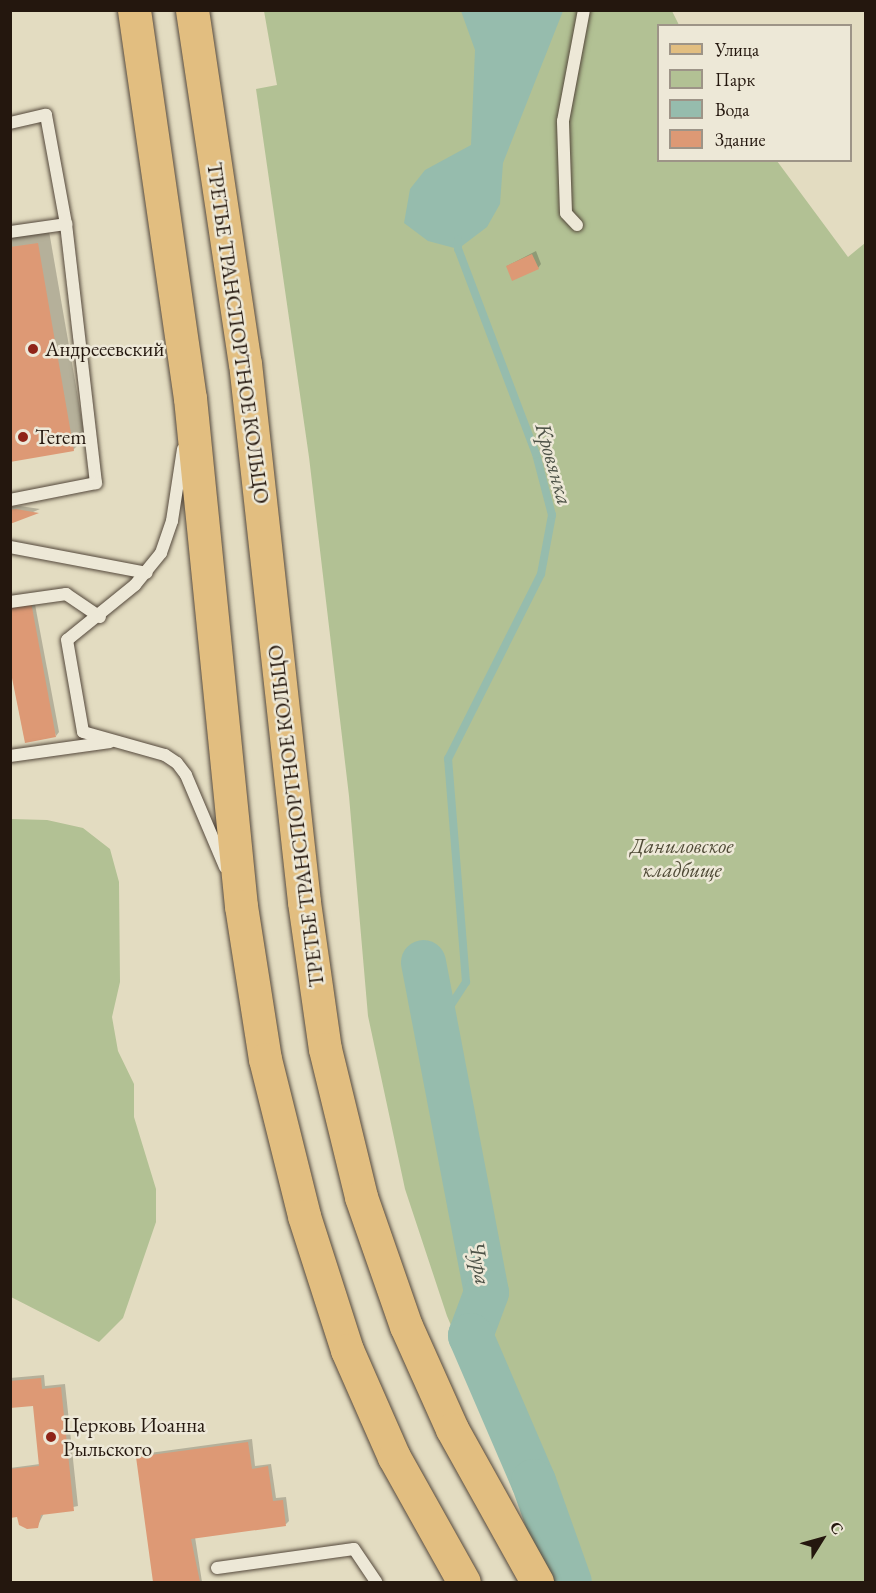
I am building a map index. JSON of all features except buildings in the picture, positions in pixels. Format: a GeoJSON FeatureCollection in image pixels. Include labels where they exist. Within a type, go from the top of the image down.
{"type":"FeatureCollection","features":[{"type":"Feature","properties":{"kind":"main road"},"geometry":{"type":"LineString","coordinates":[[134,10],[190,398],[241,906],[265,1059],[304,1216],[347,1350],[394,1457],[464,1582]]}},
{"type":"Feature","properties":{"kind":"main road","name":"ТРЕТЬЕ ТРАНСПОРТНОЕ КОЛЬЦО"},"geometry":{"type":"LineString","coordinates":[[192,10],[245,363],[304,902],[326,1049],[361,1197],[406,1326],[457,1440],[537,1582]]}},
{"type":"Feature","properties":{"kind":"lane"},"geometry":{"type":"LineString","coordinates":[[577,225],[566,213],[562,121],[584,10]]}},
{"type":"Feature","properties":{"kind":"lane"},"geometry":{"type":"LineString","coordinates":[[10,123],[46,115],[66,224],[96,483],[10,500]]}},
{"type":"Feature","properties":{"kind":"lane"},"geometry":{"type":"LineString","coordinates":[[10,232],[66,224]]}},
{"type":"Feature","properties":{"kind":"lane"},"geometry":{"type":"LineString","coordinates":[[190,398],[172,521],[161,553],[147,573],[100,617],[67,640],[83,732],[165,754],[177,763],[186,775],[241,906]]}},
{"type":"Feature","properties":{"kind":"lane"},"geometry":{"type":"LineString","coordinates":[[10,547],[147,573]]}},
{"type":"Feature","properties":{"kind":"lane"},"geometry":{"type":"LineString","coordinates":[[10,602],[66,594],[100,617]]}},
{"type":"Feature","properties":{"kind":"lane"},"geometry":{"type":"LineString","coordinates":[[10,756],[114,742]]}},
{"type":"Feature","properties":{"kind":"lane"},"geometry":{"type":"LineString","coordinates":[[217,1568],[354,1549],[376,1582]]}},
{"type":"Feature","properties":{"kind":"green space","name":"Даниловское кладбище"},"geometry":{"type":"Polygon","coordinates":[[[264,11],[672,11],[678,24],[657,24],[657,162],[778,162],[848,257],[865,243],[865,1582],[584,1582],[499,1438],[447,1316],[405,1189],[368,1016],[349,796],[309,457],[256,89],[277,85],[264,11]]]}},
{"type":"Feature","properties":{"kind":"green space"},"geometry":{"type":"Polygon","coordinates":[[[11,819],[47,820],[83,828],[110,849],[119,882],[120,982],[112,1017],[118,1051],[134,1084],[134,1117],[156,1189],[156,1222],[123,1318],[99,1342],[11,1297],[11,819]]]}},
{"type":"Feature","properties":{"kind":"water"},"geometry":{"type":"Polygon","coordinates":[[[461,11],[563,11],[503,163],[500,204],[487,227],[458,249],[428,241],[404,223],[410,189],[425,170],[471,145],[475,50],[461,11]]]}},
{"type":"Feature","properties":{"kind":"waterway","name":"Кровянка"},"geometry":{"type":"LineString","coordinates":[[436,1028],[466,982],[448,759],[541,574],[552,515],[536,454],[458,249],[458,239]]}},
{"type":"Feature","properties":{"kind":"waterway","name":"Чура"},"geometry":{"type":"LineString","coordinates":[[423,962],[486,1292],[470,1335],[533,1481],[569,1582]]}},
{"type":"Feature","properties":{"kind":"place","name":"Андрееевский"},"geometry":{"type":"Point","coordinates":[33,349]}},
{"type":"Feature","properties":{"kind":"place","name":"Terem"},"geometry":{"type":"Point","coordinates":[23,437]}},
{"type":"Feature","properties":{"kind":"place","name":"Церковь Иоанна Рыльского"},"geometry":{"type":"Point","coordinates":[51,1437]}}]}
